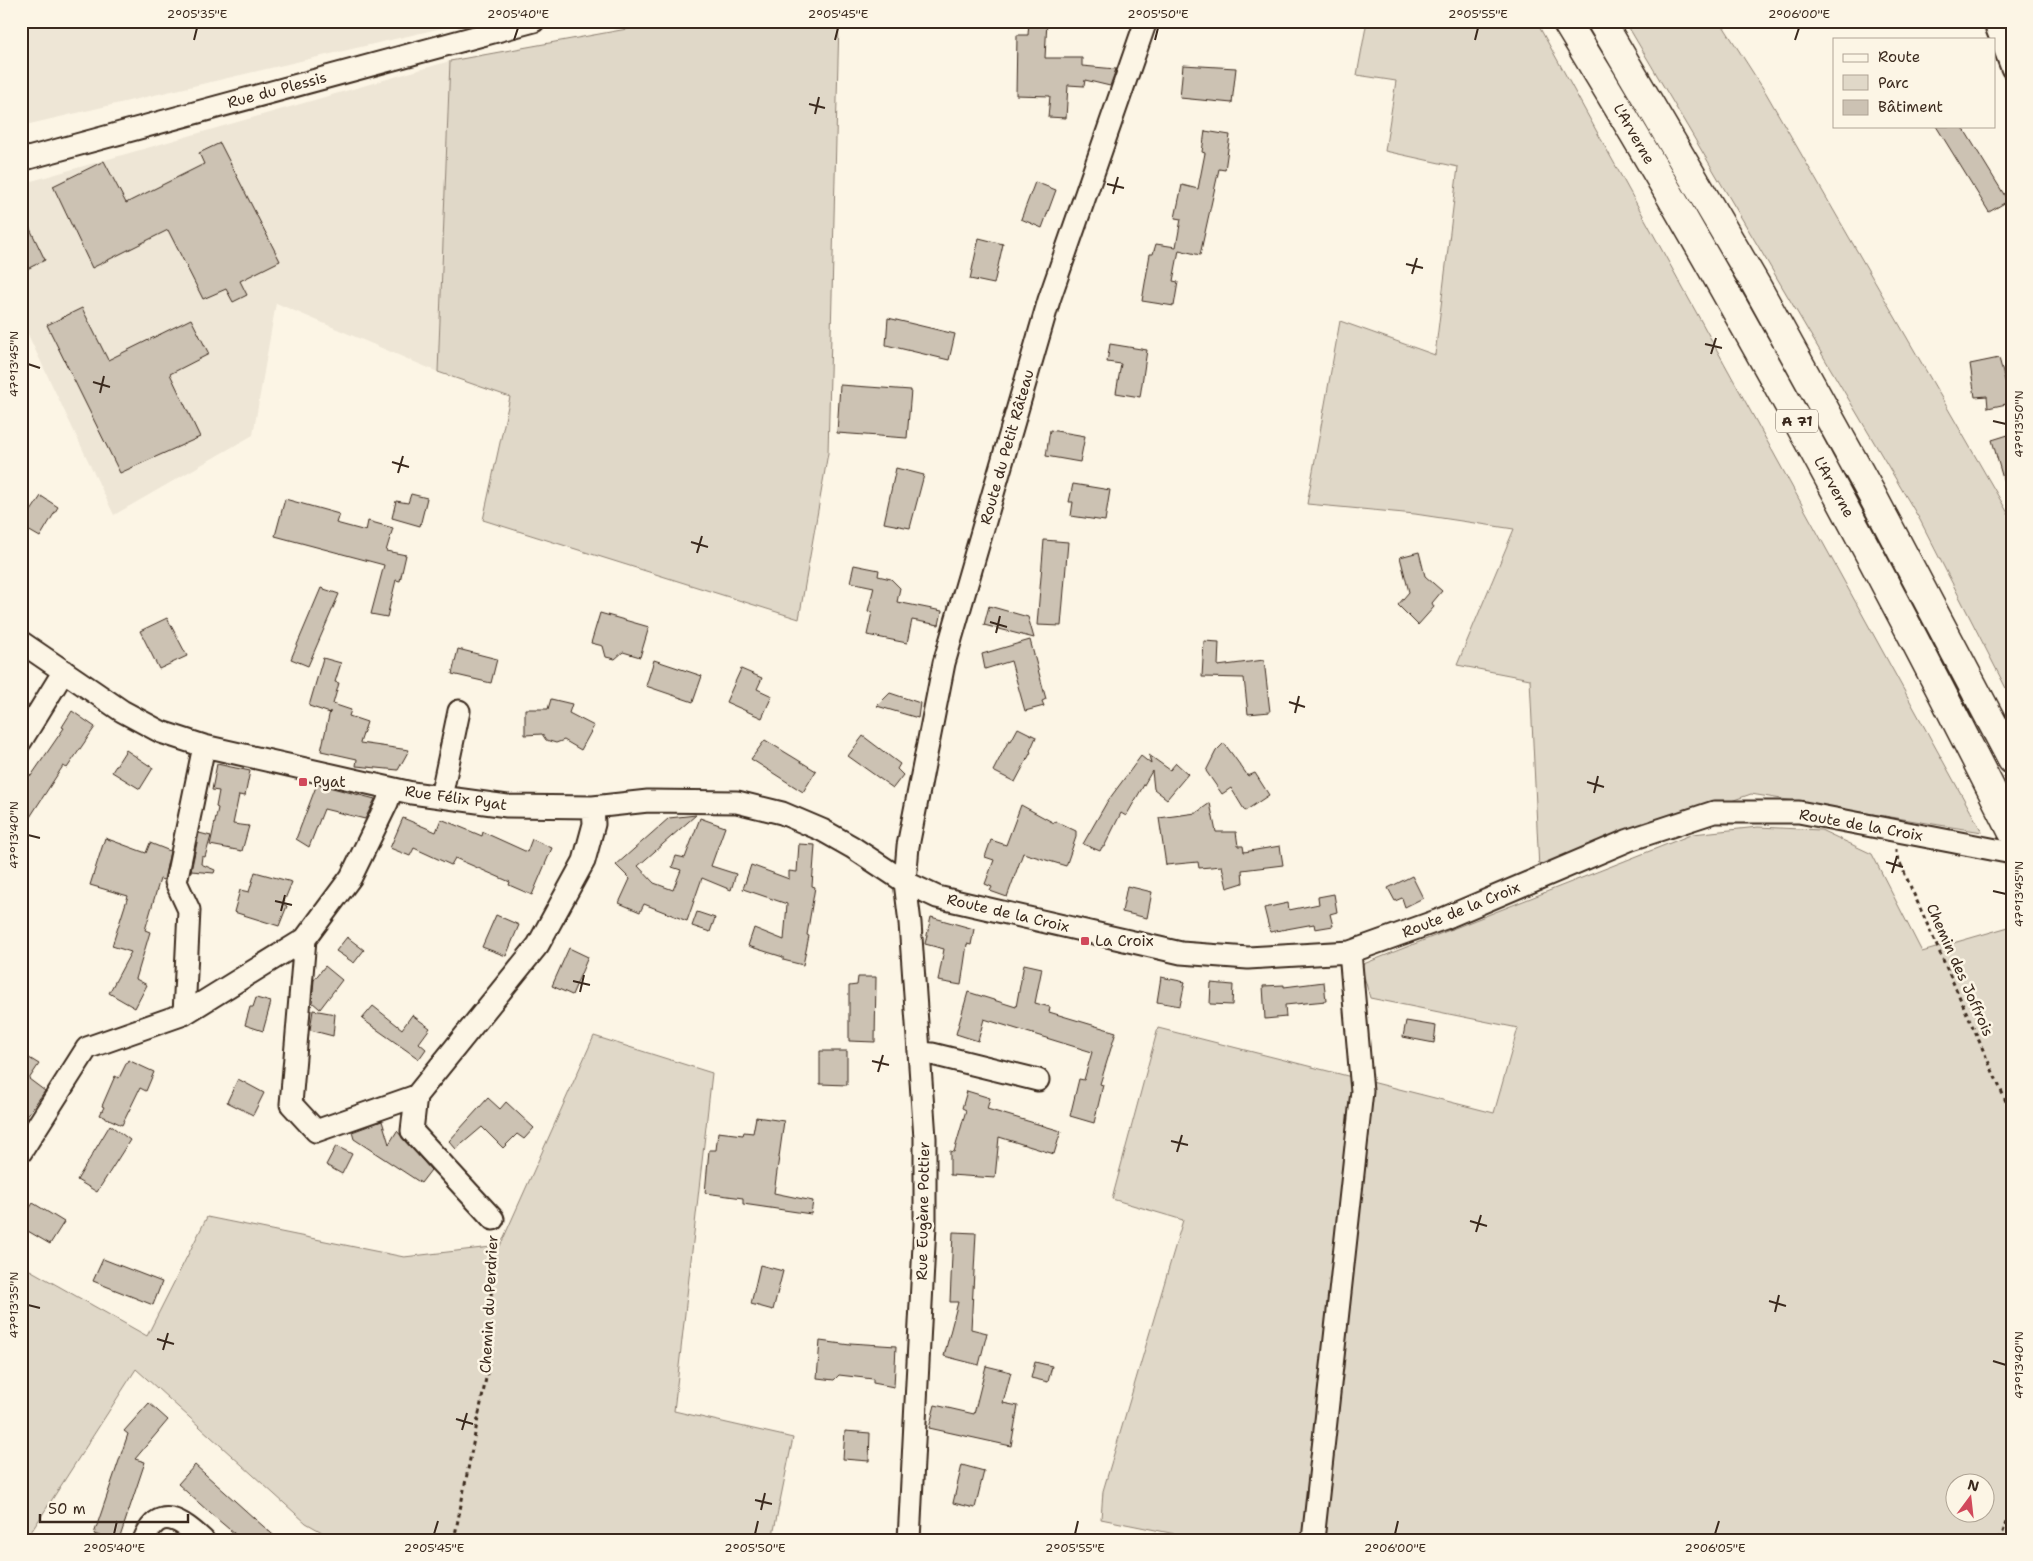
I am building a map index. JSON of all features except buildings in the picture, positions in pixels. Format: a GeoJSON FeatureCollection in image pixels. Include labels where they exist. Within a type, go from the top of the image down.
{"type":"FeatureCollection","features":[{"type":"Feature","properties":{"kind":"highway","name":"L'Arverne"},"geometry":{"type":"LineString","coordinates":[[1566,21],[1731,300],[1832,483],[2012,830]]}},
{"type":"Feature","properties":{"kind":"highway","name":"L'Arverne"},"geometry":{"type":"LineString","coordinates":[[1601,21],[1756,285],[1876,502],[2012,760]]}},
{"type":"Feature","properties":{"kind":"street","name":"Rue du Plessis"},"geometry":{"type":"LineString","coordinates":[[21,160],[534,21]]}},
{"type":"Feature","properties":{"kind":"street","name":"Route du Petit Râteau"},"geometry":{"type":"LineString","coordinates":[[905,882],[908,846],[944,663],[1049,300],[1146,21]]}},
{"type":"Feature","properties":{"kind":"street"},"geometry":{"type":"LineString","coordinates":[[1994,21],[2012,68]]}},
{"type":"Feature","properties":{"kind":"street","name":"Rue Félix Pyat"},"geometry":{"type":"LineString","coordinates":[[21,642],[122,711],[153,727],[204,746],[392,789],[507,806],[593,806],[648,801],[737,802],[782,812],[822,830],[852,847],[905,882]]}},
{"type":"Feature","properties":{"kind":"street"},"geometry":{"type":"LineString","coordinates":[[21,741],[64,671]]}},
{"type":"Feature","properties":{"kind":"street"},"geometry":{"type":"LineString","coordinates":[[441,797],[459,711]]}},
{"type":"Feature","properties":{"kind":"street"},"geometry":{"type":"LineString","coordinates":[[184,1014],[189,910],[176,882],[204,746]]}},
{"type":"Feature","properties":{"kind":"street"},"geometry":{"type":"LineString","coordinates":[[21,1152],[87,1048],[184,1014],[305,939],[351,877],[392,789]]}},
{"type":"Feature","properties":{"kind":"street"},"geometry":{"type":"LineString","coordinates":[[305,939],[291,1104],[316,1132],[416,1096],[538,945],[584,861],[594,824],[593,806]]}},
{"type":"Feature","properties":{"kind":"street","name":"Route de la Croix"},"geometry":{"type":"LineString","coordinates":[[905,882],[937,897],[1181,953],[1248,958],[1350,952],[1445,918],[1629,840],[1714,812],[1799,812],[2012,853]]}},
{"type":"Feature","properties":{"kind":"street","name":"Rue Eugène Pottier"},"geometry":{"type":"LineString","coordinates":[[905,882],[925,1138],[924,1226],[909,1540]]}},
{"type":"Feature","properties":{"kind":"street"},"geometry":{"type":"LineString","coordinates":[[1313,1540],[1362,1091],[1350,952]]}},
{"type":"Feature","properties":{"kind":"street"},"geometry":{"type":"LineString","coordinates":[[919,1053],[932,1054],[1038,1080]]}},
{"type":"Feature","properties":{"kind":"street","name":"Chemin du Perdrier"},"geometry":{"type":"LineString","coordinates":[[416,1096],[412,1131],[493,1219]]}},
{"type":"Feature","properties":{"kind":"street"},"geometry":{"type":"LineString","coordinates":[[144,1540],[150,1527],[158,1520],[170,1518],[183,1522],[203,1540]]}},
{"type":"Feature","properties":{"kind":"path","name":"Chemin des Joffrois"},"geometry":{"type":"LineString","coordinates":[[1898,831],[1896,854],[2012,1115]]}},
{"type":"Feature","properties":{"kind":"path","name":"Chemin du Perdrier"},"geometry":{"type":"LineString","coordinates":[[454,1540],[489,1363],[493,1219]]}},
{"type":"Feature","properties":{"kind":"path"},"geometry":{"type":"LineString","coordinates":[[2000,1540],[2012,1508]]}},
{"type":"Feature","properties":{"kind":"shaded area"},"geometry":{"type":"Polygon","coordinates":[[[21,21],[472,21],[21,126],[21,21]]]}},
{"type":"Feature","properties":{"kind":"shaded area"},"geometry":{"type":"Polygon","coordinates":[[[450,61],[438,372],[276,303],[253,435],[114,515],[21,320],[21,184],[450,61]]]}},
{"type":"Feature","properties":{"kind":"green space"},"geometry":{"type":"Polygon","coordinates":[[[671,21],[839,21],[828,453],[799,619],[483,520],[510,397],[438,372],[450,61],[671,21]]]}},
{"type":"Feature","properties":{"kind":"green space"},"geometry":{"type":"Polygon","coordinates":[[[1367,21],[1536,21],[1982,832],[1751,794],[1539,869],[1530,679],[1457,665],[1514,529],[1415,514],[1307,504],[1340,321],[1435,355],[1458,167],[1385,151],[1396,81],[1357,75],[1367,21]]]}},
{"type":"Feature","properties":{"kind":"green space"},"geometry":{"type":"Polygon","coordinates":[[[1625,21],[1720,21],[1766,93],[2012,520],[2012,700],[1920,520],[1625,21]]]}},
{"type":"Feature","properties":{"kind":"green space"},"geometry":{"type":"Polygon","coordinates":[[[1758,827],[1821,830],[1872,854],[1922,952],[2012,926],[2012,1540],[1205,1540],[1101,1519],[1103,1491],[1183,1220],[1112,1199],[1158,1028],[1494,1113],[1518,1028],[1370,998],[1361,965],[1693,834],[1758,827]]]}},
{"type":"Feature","properties":{"kind":"green space"},"geometry":{"type":"Polygon","coordinates":[[[594,1036],[712,1073],[674,1411],[793,1438],[772,1540],[336,1540],[306,1523],[136,1369],[26,1540],[21,1540],[21,1265],[147,1336],[207,1217],[404,1257],[500,1246],[594,1036]]]}},
{"type":"Feature","properties":{"kind":"place","name":"Pyat"},"geometry":{"type":"Point","coordinates":[303,782]}},
{"type":"Feature","properties":{"kind":"place","name":"La Croix"},"geometry":{"type":"Point","coordinates":[1085,941]}}]}
